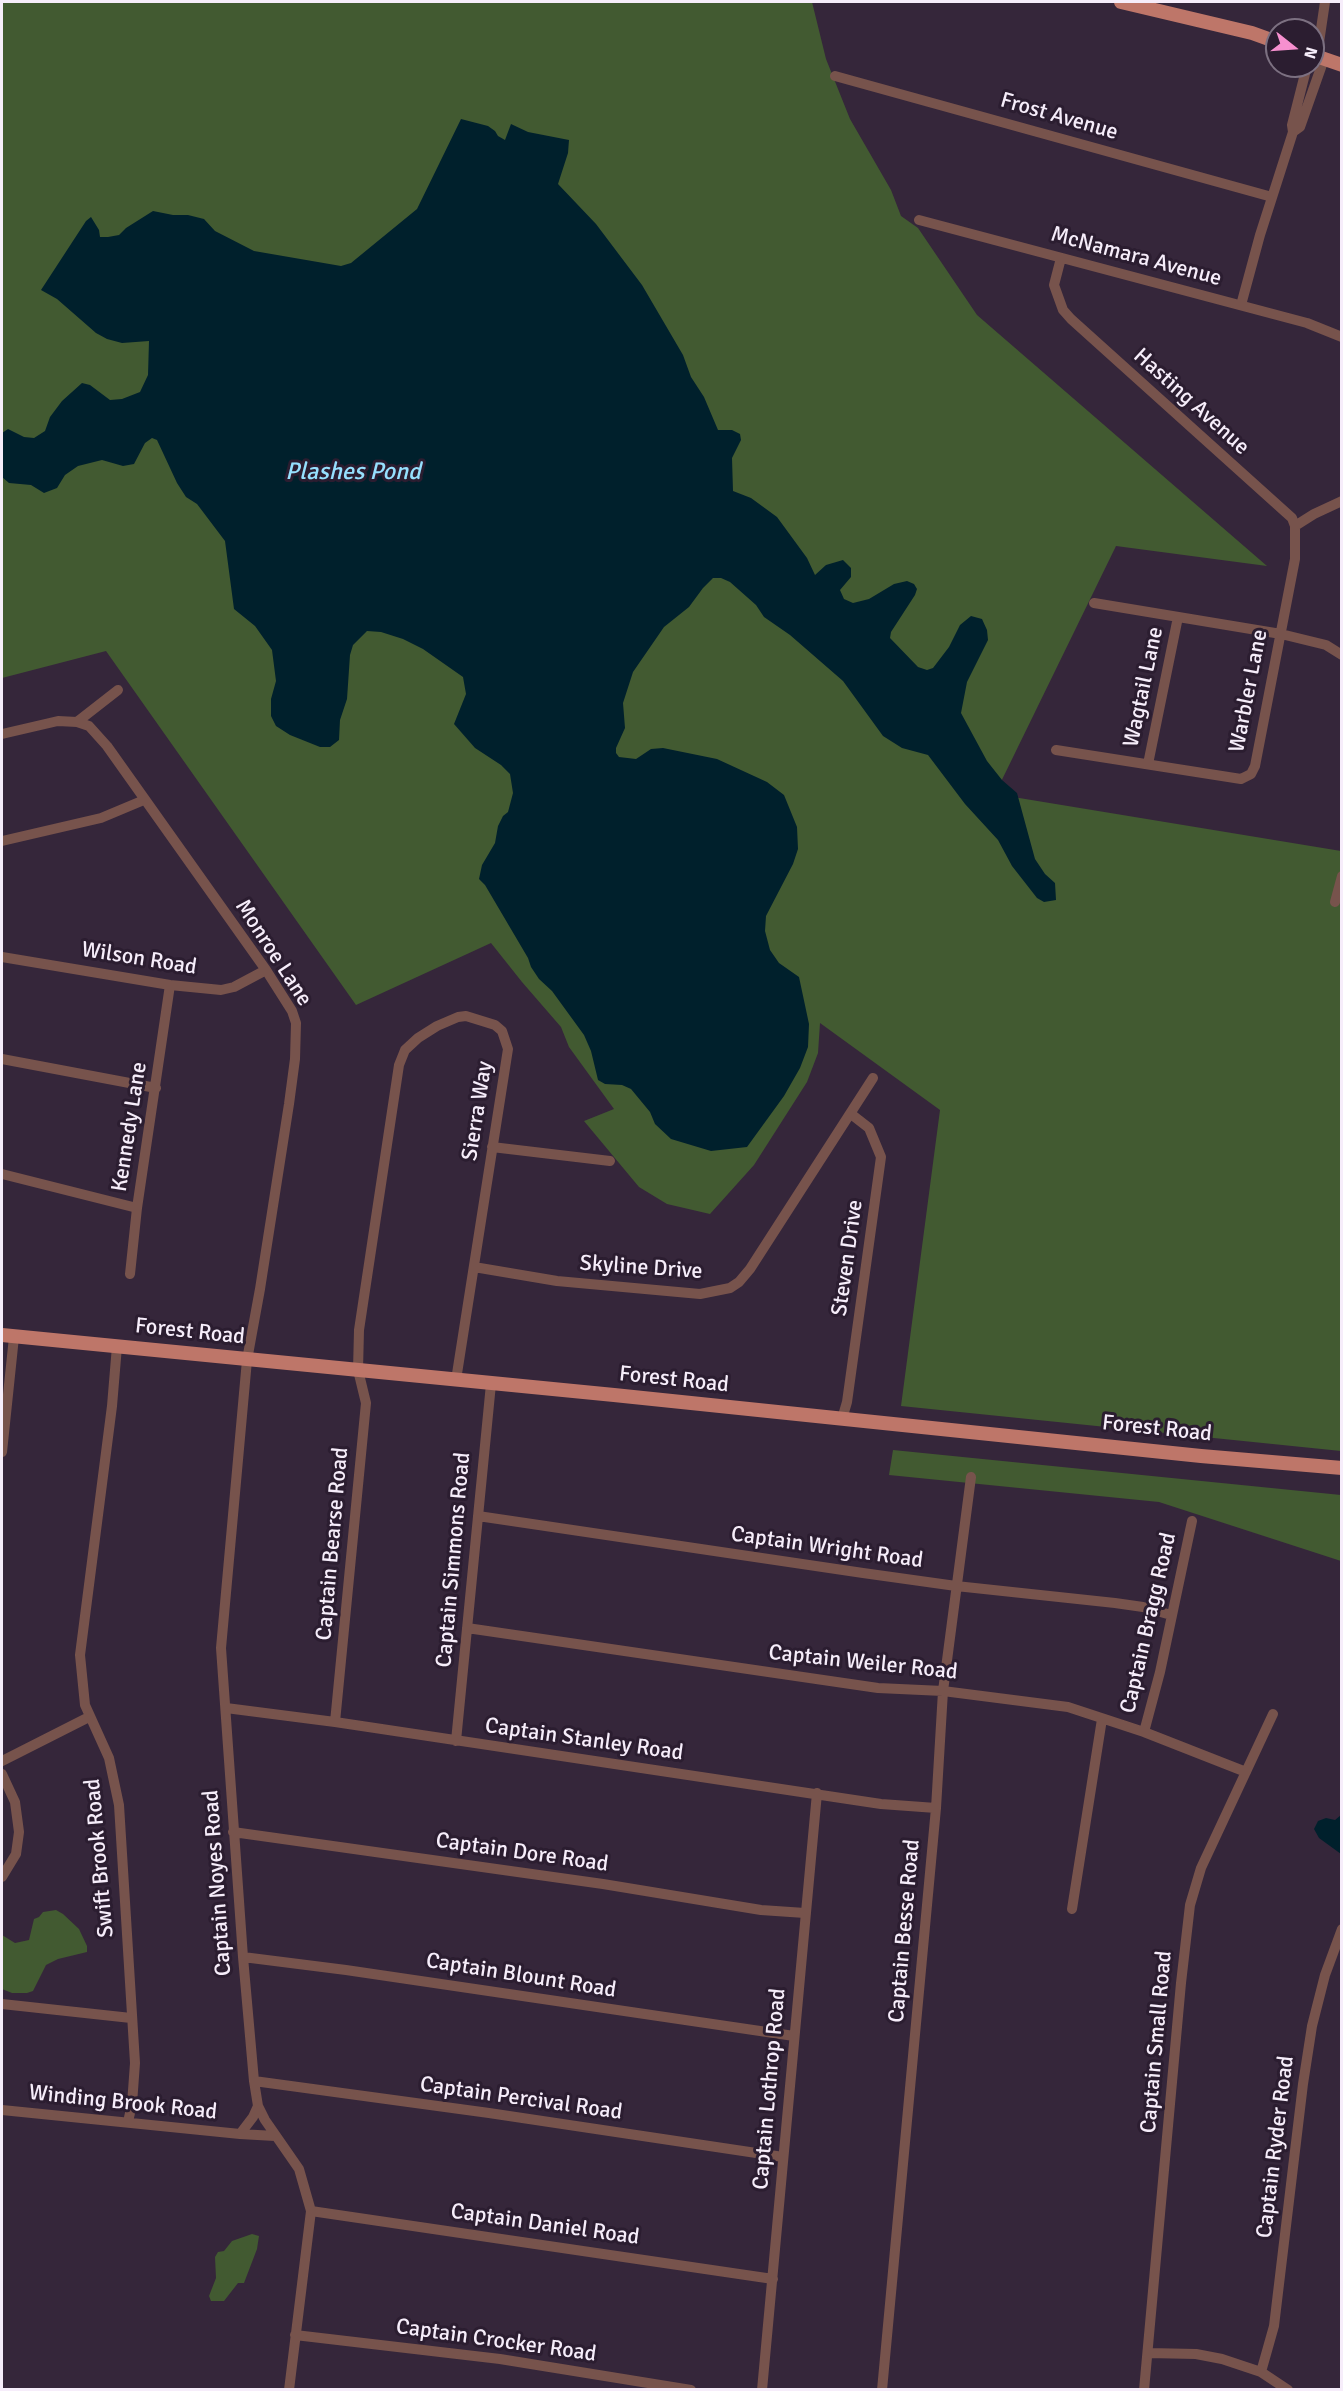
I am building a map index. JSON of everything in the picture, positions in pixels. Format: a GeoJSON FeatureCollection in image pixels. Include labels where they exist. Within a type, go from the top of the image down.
{"type":"FeatureCollection","features":[{"type":"Feature","properties":{"kind":"main road"},"geometry":{"type":"LineString","coordinates":[[1121,2],[1265,38]]}},
{"type":"Feature","properties":{"kind":"main road"},"geometry":{"type":"LineString","coordinates":[[1325,58],[1341,64]]}},
{"type":"Feature","properties":{"kind":"main road","name":"Forest Road"},"geometry":{"type":"LineString","coordinates":[[8,1336],[1201,1456],[1341,1468]]}},
{"type":"Feature","properties":{"kind":"street"},"geometry":{"type":"LineString","coordinates":[[1323,18],[1325,2]]}},
{"type":"Feature","properties":{"kind":"street","name":"Frost Avenue"},"geometry":{"type":"LineString","coordinates":[[836,76],[1272,197]]}},
{"type":"Feature","properties":{"kind":"street"},"geometry":{"type":"LineString","coordinates":[[1241,305],[1293,132],[1292,125],[1304,78]]}},
{"type":"Feature","properties":{"kind":"street"},"geometry":{"type":"LineString","coordinates":[[1293,132],[1300,127],[1312,78]]}},
{"type":"Feature","properties":{"kind":"street","name":"McNamara Avenue"},"geometry":{"type":"LineString","coordinates":[[919,220],[1340,333]]}},
{"type":"Feature","properties":{"kind":"street","name":"Hasting Avenue"},"geometry":{"type":"LineString","coordinates":[[1061,258],[1054,285],[1063,310],[1292,518],[1296,526]]}},
{"type":"Feature","properties":{"kind":"street"},"geometry":{"type":"LineString","coordinates":[[1296,526],[1341,501]]}},
{"type":"Feature","properties":{"kind":"street","name":"Warbler Lane"},"geometry":{"type":"LineString","coordinates":[[1056,750],[1241,779],[1251,774],[1255,765],[1295,559],[1296,526]]}},
{"type":"Feature","properties":{"kind":"street"},"geometry":{"type":"LineString","coordinates":[[1094,603],[1281,634],[1326,645],[1341,655]]}},
{"type":"Feature","properties":{"kind":"street","name":"Wagtail Lane"},"geometry":{"type":"LineString","coordinates":[[1148,764],[1178,617]]}},
{"type":"Feature","properties":{"kind":"street"},"geometry":{"type":"LineString","coordinates":[[2,734],[58,722],[77,722],[118,690]]}},
{"type":"Feature","properties":{"kind":"street","name":"Monroe Lane"},"geometry":{"type":"LineString","coordinates":[[77,722],[94,730],[266,970],[292,1011],[296,1023],[295,1059],[268,1242],[247,1360]]}},
{"type":"Feature","properties":{"kind":"street"},"geometry":{"type":"LineString","coordinates":[[2,841],[101,818],[144,800]]}},
{"type":"Feature","properties":{"kind":"street"},"geometry":{"type":"LineString","coordinates":[[1335,902],[1341,876]]}},
{"type":"Feature","properties":{"kind":"street","name":"Wilson Road"},"geometry":{"type":"LineString","coordinates":[[2,957],[170,985],[221,990],[234,987],[266,970]]}},
{"type":"Feature","properties":{"kind":"street","name":"Kennedy Lane"},"geometry":{"type":"LineString","coordinates":[[130,1274],[137,1208],[170,985]]}},
{"type":"Feature","properties":{"kind":"street","name":"Sierra Way"},"geometry":{"type":"LineString","coordinates":[[358,1370],[359,1330],[399,1065],[409,1045],[437,1026],[459,1017],[477,1018],[502,1030],[508,1049],[456,1380]]}},
{"type":"Feature","properties":{"kind":"street"},"geometry":{"type":"LineString","coordinates":[[2,1059],[156,1088]]}},
{"type":"Feature","properties":{"kind":"street","name":"Skyline Drive"},"geometry":{"type":"LineString","coordinates":[[474,1267],[557,1281],[700,1294],[730,1288],[739,1282],[750,1269],[873,1078]]}},
{"type":"Feature","properties":{"kind":"street","name":"Steven Drive"},"geometry":{"type":"LineString","coordinates":[[842,1419],[847,1402],[881,1157],[869,1128],[851,1114]]}},
{"type":"Feature","properties":{"kind":"street"},"geometry":{"type":"LineString","coordinates":[[492,1147],[610,1161]]}},
{"type":"Feature","properties":{"kind":"street"},"geometry":{"type":"LineString","coordinates":[[2,1174],[137,1208]]}},
{"type":"Feature","properties":{"kind":"street"},"geometry":{"type":"LineString","coordinates":[[2,1452],[8,1336]]}},
{"type":"Feature","properties":{"kind":"street","name":"Swift Brook Road"},"geometry":{"type":"LineString","coordinates":[[117,1346],[112,1406],[80,1655],[82,1690],[90,1717],[109,1758],[119,1805],[135,2063],[132,2104],[128,2122]]}},
{"type":"Feature","properties":{"kind":"street","name":"Captain Noyes Road"},"geometry":{"type":"LineString","coordinates":[[247,1360],[221,1648],[254,2082],[258,2106],[275,2136],[299,2169],[311,2211],[289,2390]]}},
{"type":"Feature","properties":{"kind":"street","name":"Captain Bearse Road"},"geometry":{"type":"LineString","coordinates":[[335,1722],[366,1403],[358,1370]]}},
{"type":"Feature","properties":{"kind":"street","name":"Captain Simmons Road"},"geometry":{"type":"LineString","coordinates":[[456,1741],[491,1384]]}},
{"type":"Feature","properties":{"kind":"street","name":"Captain Besse Road"},"geometry":{"type":"LineString","coordinates":[[882,2390],[913,2067],[920,1955],[936,1808],[943,1691],[971,1477]]}},
{"type":"Feature","properties":{"kind":"street","name":"Captain Wright Road"},"geometry":{"type":"LineString","coordinates":[[478,1516],[956,1586],[1115,1603],[1143,1607],[1171,1615]]}},
{"type":"Feature","properties":{"kind":"street","name":"Captain Bragg Road"},"geometry":{"type":"LineString","coordinates":[[1144,1732],[1160,1672],[1192,1521]]}},
{"type":"Feature","properties":{"kind":"street","name":"Captain Weiler Road"},"geometry":{"type":"LineString","coordinates":[[467,1628],[878,1688],[943,1691],[1068,1707],[1144,1732],[1246,1772]]}},
{"type":"Feature","properties":{"kind":"street","name":"Captain Stanley Road"},"geometry":{"type":"LineString","coordinates":[[226,1708],[335,1722],[880,1804],[936,1808]]}},
{"type":"Feature","properties":{"kind":"street","name":"Captain Small Road"},"geometry":{"type":"LineString","coordinates":[[1144,2390],[1190,1905],[1202,1868],[1273,1714]]}},
{"type":"Feature","properties":{"kind":"street"},"geometry":{"type":"LineString","coordinates":[[2,1761],[90,1717]]}},
{"type":"Feature","properties":{"kind":"street"},"geometry":{"type":"LineString","coordinates":[[1072,1909],[1102,1719]]}},
{"type":"Feature","properties":{"kind":"street"},"geometry":{"type":"LineString","coordinates":[[2,1774],[15,1802],[20,1832],[16,1854],[2,1877]]}},
{"type":"Feature","properties":{"kind":"street","name":"Captain Lothrop Road"},"geometry":{"type":"LineString","coordinates":[[762,2390],[817,1793]]}},
{"type":"Feature","properties":{"kind":"street","name":"Captain Dore Road"},"geometry":{"type":"LineString","coordinates":[[234,1832],[761,1910],[806,1913]]}},
{"type":"Feature","properties":{"kind":"street","name":"Captain Ryder Road"},"geometry":{"type":"LineString","coordinates":[[1261,2372],[1274,2326],[1312,2026],[1325,1975],[1341,1929]]}},
{"type":"Feature","properties":{"kind":"street","name":"Captain Blount Road"},"geometry":{"type":"LineString","coordinates":[[243,1957],[794,2036]]}},
{"type":"Feature","properties":{"kind":"street"},"geometry":{"type":"LineString","coordinates":[[2,2004],[131,2018]]}},
{"type":"Feature","properties":{"kind":"street","name":"Captain Percival Road"},"geometry":{"type":"LineString","coordinates":[[254,2082],[489,2113],[783,2157]]}},
{"type":"Feature","properties":{"kind":"street","name":"Winding Brook Road"},"geometry":{"type":"LineString","coordinates":[[240,2134],[258,2106]]}},
{"type":"Feature","properties":{"kind":"street","name":"Winding Brook Road"},"geometry":{"type":"LineString","coordinates":[[2,2110],[275,2136]]}},
{"type":"Feature","properties":{"kind":"street","name":"Captain Daniel Road"},"geometry":{"type":"LineString","coordinates":[[311,2211],[773,2278]]}},
{"type":"Feature","properties":{"kind":"street","name":"Captain Crocker Road"},"geometry":{"type":"LineString","coordinates":[[295,2335],[500,2360],[691,2390]]}},
{"type":"Feature","properties":{"kind":"street"},"geometry":{"type":"LineString","coordinates":[[1148,2353],[1210,2356],[1261,2372],[1288,2390]]}},
{"type":"Feature","properties":{"kind":"green space"},"geometry":{"type":"Polygon","coordinates":[[[2,2],[812,2],[826,59],[850,119],[891,190],[901,216],[918,228],[977,315],[1267,566],[1116,546],[995,794],[1341,851],[1341,1451],[901,1406],[940,1110],[820,1023],[818,1053],[807,1082],[754,1165],[710,1214],[667,1204],[639,1187],[584,1121],[614,1109],[569,1047],[561,1027],[491,943],[356,1005],[106,651],[2,678],[2,2]]]}},
{"type":"Feature","properties":{"kind":"green space"},"geometry":{"type":"Polygon","coordinates":[[[893,1450],[1341,1495],[1341,1561],[1159,1502],[889,1475],[893,1450]]]}},
{"type":"Feature","properties":{"kind":"green space"},"geometry":{"type":"Polygon","coordinates":[[[56,1910],[79,1929],[87,1946],[87,1952],[58,1959],[46,1965],[33,1991],[12,1993],[2,1989],[2,1935],[15,1943],[29,1940],[34,1919],[43,1912],[56,1910]]]}},
{"type":"Feature","properties":{"kind":"green space"},"geometry":{"type":"Polygon","coordinates":[[[252,2234],[259,2236],[257,2249],[244,2283],[238,2283],[224,2301],[211,2301],[209,2296],[216,2278],[215,2257],[218,2252],[224,2251],[232,2241],[252,2234]]]}},
{"type":"Feature","properties":{"kind":"water","name":"Plashes Pond"},"geometry":{"type":"Polygon","coordinates":[[[461,119],[488,126],[505,140],[511,124],[528,132],[569,140],[568,153],[558,184],[596,224],[642,285],[683,355],[691,377],[704,397],[718,430],[732,430],[740,434],[741,440],[732,458],[733,491],[751,498],[777,517],[807,558],[815,575],[826,565],[843,560],[851,568],[851,577],[840,590],[844,599],[853,603],[869,599],[894,584],[907,581],[914,584],[917,589],[915,595],[891,632],[890,638],[918,667],[927,670],[933,668],[949,647],[960,625],[971,616],[982,619],[987,630],[988,640],[967,682],[961,713],[987,761],[1002,780],[1017,793],[1035,859],[1045,874],[1055,883],[1056,900],[1044,902],[1037,898],[1012,866],[998,840],[965,804],[928,755],[902,748],[883,736],[843,681],[790,635],[764,617],[756,605],[730,582],[721,578],[713,578],[689,607],[664,627],[633,672],[623,703],[625,728],[616,748],[619,757],[636,759],[651,749],[663,748],[717,759],[767,782],[784,795],[797,827],[798,849],[793,864],[766,916],[765,931],[770,950],[779,963],[799,977],[809,1024],[808,1047],[800,1068],[784,1096],[747,1147],[711,1151],[671,1139],[655,1124],[650,1112],[631,1089],[622,1085],[605,1084],[598,1080],[591,1051],[584,1035],[552,991],[539,979],[485,885],[479,879],[482,865],[495,843],[498,826],[508,812],[513,793],[510,774],[501,765],[475,748],[454,724],[466,694],[463,677],[423,649],[403,639],[381,632],[367,631],[353,645],[350,655],[347,699],[340,720],[339,740],[330,747],[320,747],[290,735],[276,726],[271,716],[271,699],[276,681],[272,650],[255,626],[234,609],[225,541],[197,504],[186,497],[157,440],[152,438],[145,443],[134,464],[123,466],[102,460],[78,466],[65,475],[57,488],[44,493],[31,485],[9,483],[2,477],[2,433],[8,429],[24,437],[34,438],[45,431],[50,417],[62,401],[82,383],[90,385],[110,400],[122,399],[140,392],[148,375],[149,341],[122,343],[107,339],[96,333],[57,299],[41,290],[86,221],[91,217],[99,230],[100,237],[108,237],[119,235],[153,211],[188,215],[204,219],[215,231],[254,251],[341,266],[351,263],[417,209],[461,119]]]}},
{"type":"Feature","properties":{"kind":"water"},"geometry":{"type":"Polygon","coordinates":[[[1341,1815],[1341,1854],[1319,1838],[1314,1829],[1318,1821],[1326,1818],[1335,1820],[1341,1815]]]}}]}
